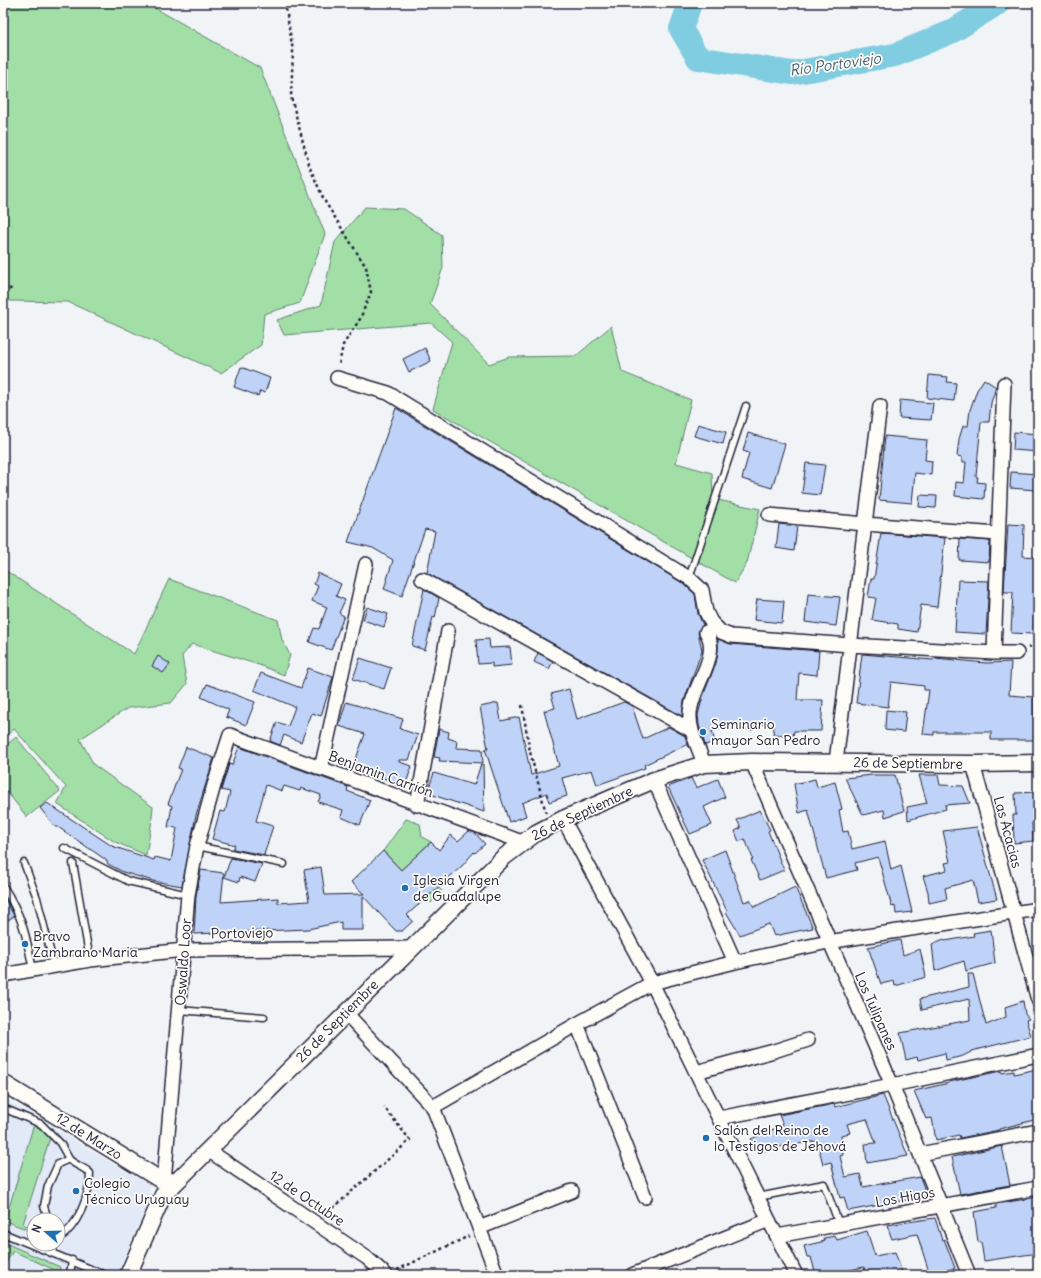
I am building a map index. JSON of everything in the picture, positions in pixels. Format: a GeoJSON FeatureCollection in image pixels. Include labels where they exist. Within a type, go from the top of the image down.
{"type":"FeatureCollection","features":[{"type":"Feature","properties":{"kind":"street"},"geometry":{"type":"LineString","coordinates":[[337,378],[388,393],[689,578],[702,590],[706,612],[711,622],[721,632],[731,636],[850,645],[1017,653]]}},
{"type":"Feature","properties":{"kind":"street"},"geometry":{"type":"LineString","coordinates":[[994,653],[1004,384]]}},
{"type":"Feature","properties":{"kind":"street"},"geometry":{"type":"LineString","coordinates":[[836,762],[880,406]]}},
{"type":"Feature","properties":{"kind":"street"},"geometry":{"type":"LineString","coordinates":[[769,515],[998,534]]}},
{"type":"Feature","properties":{"kind":"street"},"geometry":{"type":"LineString","coordinates":[[321,769],[366,564]]}},
{"type":"Feature","properties":{"kind":"street"},"geometry":{"type":"LineString","coordinates":[[422,579],[691,730]]}},
{"type":"Feature","properties":{"kind":"street"},"geometry":{"type":"LineString","coordinates":[[417,805],[448,631]]}},
{"type":"Feature","properties":{"kind":"street"},"geometry":{"type":"LineString","coordinates":[[704,764],[697,742],[691,730],[690,714],[693,696],[711,655],[711,639],[706,632]]}},
{"type":"Feature","properties":{"kind":"street","name":"Benjamin Carrión"},"geometry":{"type":"LineString","coordinates":[[230,735],[417,805],[522,842]]}},
{"type":"Feature","properties":{"kind":"street","name":"Oswaldo Loor"},"geometry":{"type":"LineString","coordinates":[[168,1186],[188,895],[197,846],[230,735]]}},
{"type":"Feature","properties":{"kind":"street","name":"26 de Septiembre"},"geometry":{"type":"LineString","coordinates":[[128,1275],[168,1186],[208,1150],[504,857],[522,842],[557,822],[654,780],[677,771],[704,764],[752,762],[973,764],[1038,763]]}},
{"type":"Feature","properties":{"kind":"street","name":"Los Tulipanes"},"geometry":{"type":"LineString","coordinates":[[752,762],[828,942],[892,1085],[969,1275]]}},
{"type":"Feature","properties":{"kind":"street","name":"Las Acacias"},"geometry":{"type":"LineString","coordinates":[[973,764],[1038,1000]]}},
{"type":"Feature","properties":{"kind":"street"},"geometry":{"type":"LineString","coordinates":[[654,780],[735,962]]}},
{"type":"Feature","properties":{"kind":"street"},"geometry":{"type":"LineString","coordinates":[[557,822],[652,984],[796,1275]]}},
{"type":"Feature","properties":{"kind":"street"},"geometry":{"type":"LineString","coordinates":[[433,1107],[577,1024],[652,984],[735,962],[828,942],[1038,909]]}},
{"type":"Feature","properties":{"kind":"street","name":"Portoviejo"},"geometry":{"type":"LineString","coordinates":[[3,975],[90,960],[184,950],[411,948]]}},
{"type":"Feature","properties":{"kind":"street"},"geometry":{"type":"LineString","coordinates":[[346,1013],[433,1107],[497,1275]]}},
{"type":"Feature","properties":{"kind":"street"},"geometry":{"type":"LineString","coordinates":[[577,1024],[644,1197]]}},
{"type":"Feature","properties":{"kind":"street"},"geometry":{"type":"LineString","coordinates":[[696,1072],[774,1051],[808,1040]]}},
{"type":"Feature","properties":{"kind":"street"},"geometry":{"type":"LineString","coordinates":[[718,1118],[892,1085],[1038,1055]]}},
{"type":"Feature","properties":{"kind":"street","name":"12 de Marzo"},"geometry":{"type":"LineString","coordinates":[[3,1083],[168,1186]]}},
{"type":"Feature","properties":{"kind":"street"},"geometry":{"type":"LineString","coordinates":[[920,1154],[1038,1131]]}},
{"type":"Feature","properties":{"kind":"street","name":"12 de Octubre"},"geometry":{"type":"LineString","coordinates":[[208,1150],[391,1273]]}},
{"type":"Feature","properties":{"kind":"street","name":"Los Higos"},"geometry":{"type":"LineString","coordinates":[[777,1236],[1038,1188]]}},
{"type":"Feature","properties":{"kind":"street"},"geometry":{"type":"LineString","coordinates":[[479,1230],[572,1191]]}},
{"type":"Feature","properties":{"kind":"street"},"geometry":{"type":"LineString","coordinates":[[632,1275],[769,1220]]}},
{"type":"Feature","properties":{"kind":"lane"},"geometry":{"type":"LineString","coordinates":[[689,578],[746,406]]}},
{"type":"Feature","properties":{"kind":"lane"},"geometry":{"type":"LineString","coordinates":[[197,846],[284,864]]}},
{"type":"Feature","properties":{"kind":"lane"},"geometry":{"type":"LineString","coordinates":[[64,848],[128,881],[188,895]]}},
{"type":"Feature","properties":{"kind":"lane"},"geometry":{"type":"LineString","coordinates":[[24,863],[37,898],[54,966]]}},
{"type":"Feature","properties":{"kind":"lane"},"geometry":{"type":"LineString","coordinates":[[73,863],[90,960]]}},
{"type":"Feature","properties":{"kind":"lane"},"geometry":{"type":"LineString","coordinates":[[3,886],[15,905],[24,925],[33,970]]}},
{"type":"Feature","properties":{"kind":"lane"},"geometry":{"type":"LineString","coordinates":[[179,1010],[264,1017]]}},
{"type":"Feature","properties":{"kind":"lane"},"geometry":{"type":"LineString","coordinates":[[3,1108],[41,1124],[60,1143],[72,1162],[82,1166],[90,1173],[90,1184],[79,1214],[66,1232]]}},
{"type":"Feature","properties":{"kind":"lane"},"geometry":{"type":"LineString","coordinates":[[46,1212],[44,1206],[48,1186],[58,1164],[70,1159]]}},
{"type":"Feature","properties":{"kind":"lane"},"geometry":{"type":"LineString","coordinates":[[758,1197],[824,1184],[839,1224]]}},
{"type":"Feature","properties":{"kind":"lane"},"geometry":{"type":"LineString","coordinates":[[3,1233],[72,1260],[105,1275]]}},
{"type":"Feature","properties":{"kind":"lane"},"geometry":{"type":"LineString","coordinates":[[70,1275],[72,1260]]}},
{"type":"Feature","properties":{"kind":"path"},"geometry":{"type":"LineString","coordinates":[[285,3],[293,51],[291,97],[310,168],[324,200],[366,267],[370,292],[360,319],[343,345],[337,378]]}},
{"type":"Feature","properties":{"kind":"path"},"geometry":{"type":"LineString","coordinates":[[3,291],[13,288]]}},
{"type":"Feature","properties":{"kind":"path"},"geometry":{"type":"LineString","coordinates":[[522,705],[530,752],[545,810],[557,822]]}},
{"type":"Feature","properties":{"kind":"path"},"geometry":{"type":"LineString","coordinates":[[316,1223],[410,1140],[384,1107]]}},
{"type":"Feature","properties":{"kind":"path"},"geometry":{"type":"LineString","coordinates":[[391,1273],[479,1230]]}},
{"type":"Feature","properties":{"kind":"shaded area","name":"Colegio Técnico Uruguay"},"geometry":{"type":"Polygon","coordinates":[[[3,1098],[149,1185],[151,1197],[116,1275],[3,1275],[3,1098]]]}},
{"type":"Feature","properties":{"kind":"green space"},"geometry":{"type":"Polygon","coordinates":[[[3,3],[146,3],[260,68],[325,234],[300,303],[264,314],[261,345],[221,373],[68,302],[10,301],[3,298],[3,3]]]}},
{"type":"Feature","properties":{"kind":"green space"},"geometry":{"type":"Polygon","coordinates":[[[365,207],[404,209],[442,235],[443,268],[430,304],[489,364],[509,357],[576,356],[611,326],[622,372],[691,400],[676,463],[712,473],[713,499],[760,509],[747,563],[735,583],[433,409],[452,342],[431,323],[284,335],[277,320],[321,305],[335,242],[365,207]]]}},
{"type":"Feature","properties":{"kind":"green space"},"geometry":{"type":"Polygon","coordinates":[[[3,569],[134,654],[169,579],[278,620],[282,640],[290,655],[284,675],[259,665],[192,644],[182,656],[187,684],[171,703],[128,708],[80,739],[94,765],[153,807],[146,855],[115,842],[57,804],[66,787],[14,729],[3,739],[3,569]]]}},
{"type":"Feature","properties":{"kind":"green space"},"geometry":{"type":"Polygon","coordinates":[[[16,737],[60,791],[27,817],[3,787],[3,748],[16,737]]]}},
{"type":"Feature","properties":{"kind":"green space"},"geometry":{"type":"Polygon","coordinates":[[[406,819],[420,824],[422,837],[431,842],[412,860],[442,891],[431,903],[383,851],[406,819]]]}},
{"type":"Feature","properties":{"kind":"green space"},"geometry":{"type":"Polygon","coordinates":[[[33,1127],[53,1128],[26,1212],[23,1224],[26,1225],[26,1229],[5,1221],[33,1127]]]}},
{"type":"Feature","properties":{"kind":"green space"},"geometry":{"type":"Polygon","coordinates":[[[3,1242],[60,1267],[59,1272],[13,1251],[3,1268],[3,1242]]]}},
{"type":"Feature","properties":{"kind":"building"},"geometry":{"type":"Polygon","coordinates":[[[425,348],[431,361],[409,372],[403,359],[425,348]]]}},
{"type":"Feature","properties":{"kind":"building"},"geometry":{"type":"Polygon","coordinates":[[[241,367],[270,378],[265,393],[260,391],[258,396],[234,387],[241,367]]]}},
{"type":"Feature","properties":{"kind":"building"},"geometry":{"type":"Polygon","coordinates":[[[929,375],[948,377],[947,382],[956,383],[954,401],[927,398],[929,375]]]}},
{"type":"Feature","properties":{"kind":"building"},"geometry":{"type":"Polygon","coordinates":[[[984,379],[996,387],[991,403],[989,422],[981,422],[976,477],[978,477],[977,482],[985,483],[984,499],[955,496],[956,482],[964,483],[966,462],[962,462],[962,457],[957,456],[959,439],[963,426],[968,426],[970,410],[977,390],[984,379]]]}},
{"type":"Feature","properties":{"kind":"building"},"geometry":{"type":"Polygon","coordinates":[[[900,400],[933,403],[931,420],[899,418],[900,400]]]}},
{"type":"Feature","properties":{"kind":"building","name":"Seminario mayor San Pedro"},"geometry":{"type":"Polygon","coordinates":[[[396,408],[684,584],[695,594],[698,614],[703,625],[698,632],[702,650],[684,701],[682,716],[427,573],[435,531],[425,529],[402,596],[384,589],[393,560],[373,548],[348,542],[396,408]]]}},
{"type":"Feature","properties":{"kind":"building"},"geometry":{"type":"Polygon","coordinates":[[[698,424],[726,432],[723,444],[694,436],[698,424]]]}},
{"type":"Feature","properties":{"kind":"building"},"geometry":{"type":"Polygon","coordinates":[[[1014,432],[1038,434],[1038,452],[1013,450],[1014,432]]]}},
{"type":"Feature","properties":{"kind":"building"},"geometry":{"type":"Polygon","coordinates":[[[748,433],[785,444],[772,488],[742,479],[749,453],[743,451],[748,433]]]}},
{"type":"Feature","properties":{"kind":"building"},"geometry":{"type":"Polygon","coordinates":[[[885,436],[927,440],[925,460],[932,461],[931,475],[915,473],[912,503],[879,500],[885,436]]]}},
{"type":"Feature","properties":{"kind":"building"},"geometry":{"type":"Polygon","coordinates":[[[806,463],[825,465],[820,495],[802,493],[806,463]]]}},
{"type":"Feature","properties":{"kind":"building"},"geometry":{"type":"Polygon","coordinates":[[[1011,472],[1037,474],[1036,490],[1010,488],[1011,472]]]}},
{"type":"Feature","properties":{"kind":"building"},"geometry":{"type":"Polygon","coordinates":[[[920,495],[937,496],[936,508],[919,507],[920,495]]]}},
{"type":"Feature","properties":{"kind":"building"},"geometry":{"type":"Polygon","coordinates":[[[779,524],[797,526],[794,551],[776,548],[779,524]]]}},
{"type":"Feature","properties":{"kind":"building"},"geometry":{"type":"Polygon","coordinates":[[[1008,524],[1024,525],[1023,556],[1038,557],[1038,593],[1035,593],[1033,634],[1011,633],[1013,592],[1004,592],[1008,524]]]}},
{"type":"Feature","properties":{"kind":"building"},"geometry":{"type":"Polygon","coordinates":[[[881,533],[945,538],[937,607],[921,605],[917,632],[898,629],[898,624],[872,620],[876,598],[868,597],[871,579],[874,579],[881,533]]]}},
{"type":"Feature","properties":{"kind":"building"},"geometry":{"type":"Polygon","coordinates":[[[960,539],[990,541],[989,562],[959,560],[960,539]]]}},
{"type":"Feature","properties":{"kind":"building"},"geometry":{"type":"Polygon","coordinates":[[[318,573],[341,584],[336,596],[345,600],[339,613],[344,616],[331,650],[309,642],[314,628],[319,629],[327,607],[312,601],[318,586],[314,584],[318,573]]]}},
{"type":"Feature","properties":{"kind":"building"},"geometry":{"type":"Polygon","coordinates":[[[958,580],[989,581],[986,634],[955,632],[958,580]]]}},
{"type":"Feature","properties":{"kind":"building"},"geometry":{"type":"Polygon","coordinates":[[[424,589],[439,598],[435,618],[433,617],[425,650],[412,646],[424,589]]]}},
{"type":"Feature","properties":{"kind":"building"},"geometry":{"type":"Polygon","coordinates":[[[808,594],[840,597],[836,626],[805,622],[808,594]]]}},
{"type":"Feature","properties":{"kind":"building"},"geometry":{"type":"Polygon","coordinates":[[[757,599],[784,601],[782,623],[754,620],[757,599]]]}},
{"type":"Feature","properties":{"kind":"building"},"geometry":{"type":"Polygon","coordinates":[[[367,607],[388,614],[384,627],[363,620],[367,607]]]}},
{"type":"Feature","properties":{"kind":"building"},"geometry":{"type":"Polygon","coordinates":[[[489,639],[490,648],[510,647],[512,665],[492,667],[492,663],[478,664],[476,640],[489,639]]]}},
{"type":"Feature","properties":{"kind":"building"},"geometry":{"type":"Polygon","coordinates":[[[718,639],[730,644],[819,651],[817,675],[799,673],[797,700],[823,700],[821,731],[794,731],[793,736],[773,734],[774,725],[754,724],[753,730],[726,728],[712,731],[715,742],[705,745],[699,725],[698,715],[703,696],[716,663],[718,639]]]}},
{"type":"Feature","properties":{"kind":"building"},"geometry":{"type":"Polygon","coordinates":[[[538,653],[553,661],[549,669],[534,662],[538,653]]]}},
{"type":"Feature","properties":{"kind":"building"},"geometry":{"type":"Polygon","coordinates":[[[862,654],[933,660],[935,658],[986,663],[1011,662],[1009,695],[1034,697],[1034,740],[991,740],[991,732],[934,732],[934,735],[923,734],[929,690],[924,690],[924,686],[891,682],[888,707],[856,703],[862,654]]]}},
{"type":"Feature","properties":{"kind":"building"},"geometry":{"type":"Polygon","coordinates":[[[158,656],[170,664],[163,673],[152,666],[158,656]]]}},
{"type":"Feature","properties":{"kind":"building"},"geometry":{"type":"Polygon","coordinates":[[[360,658],[391,668],[384,689],[353,679],[360,658]]]}},
{"type":"Feature","properties":{"kind":"building"},"geometry":{"type":"Polygon","coordinates":[[[308,668],[333,677],[321,716],[312,713],[301,742],[284,735],[280,745],[270,741],[277,722],[288,726],[295,707],[254,690],[261,673],[301,688],[308,668]]]}},
{"type":"Feature","properties":{"kind":"building"},"geometry":{"type":"Polygon","coordinates":[[[207,684],[255,702],[246,725],[226,717],[229,710],[201,697],[207,684]]]}},
{"type":"Feature","properties":{"kind":"building"},"geometry":{"type":"Polygon","coordinates":[[[569,689],[577,719],[624,702],[632,706],[643,739],[669,727],[685,736],[689,748],[686,745],[644,765],[645,768],[597,785],[592,770],[562,778],[567,796],[549,802],[547,793],[522,803],[526,816],[509,822],[485,749],[488,749],[480,707],[498,703],[501,721],[519,717],[531,775],[559,766],[544,711],[555,708],[551,694],[569,689]]]}},
{"type":"Feature","properties":{"kind":"building"},"geometry":{"type":"Polygon","coordinates":[[[346,702],[403,719],[400,729],[418,735],[409,760],[399,760],[399,762],[412,766],[405,786],[353,767],[365,734],[339,726],[346,702]]]}},
{"type":"Feature","properties":{"kind":"building"},"geometry":{"type":"Polygon","coordinates":[[[886,710],[906,712],[904,732],[885,730],[886,710]]]}},
{"type":"Feature","properties":{"kind":"building"},"geometry":{"type":"Polygon","coordinates":[[[439,729],[449,732],[448,738],[457,741],[456,748],[482,749],[483,763],[439,761],[440,758],[434,757],[439,729]]]}},
{"type":"Feature","properties":{"kind":"building"},"geometry":{"type":"Polygon","coordinates":[[[186,747],[214,758],[196,815],[182,886],[153,881],[123,872],[108,864],[106,860],[58,827],[55,827],[40,808],[47,803],[112,846],[154,860],[155,857],[171,861],[177,828],[168,827],[172,806],[168,804],[181,769],[178,768],[186,747]]]}},
{"type":"Feature","properties":{"kind":"building"},"geometry":{"type":"Polygon","coordinates":[[[239,747],[348,787],[347,791],[370,800],[360,825],[341,817],[343,810],[318,802],[321,795],[301,788],[300,791],[284,786],[282,791],[266,785],[256,821],[273,826],[264,855],[233,849],[235,845],[212,839],[220,811],[225,812],[230,792],[221,790],[229,764],[232,765],[239,747]]]}},
{"type":"Feature","properties":{"kind":"building"},"geometry":{"type":"Polygon","coordinates":[[[481,764],[483,764],[484,812],[427,793],[434,773],[474,785],[481,764]]]}},
{"type":"Feature","properties":{"kind":"building"},"geometry":{"type":"Polygon","coordinates":[[[872,775],[895,775],[904,811],[885,817],[884,810],[863,815],[845,778],[872,775]]]}},
{"type":"Feature","properties":{"kind":"building"},"geometry":{"type":"Polygon","coordinates":[[[919,775],[938,775],[940,785],[963,786],[970,803],[945,805],[946,809],[908,820],[907,807],[927,803],[919,775]]]}},
{"type":"Feature","properties":{"kind":"building"},"geometry":{"type":"Polygon","coordinates":[[[691,778],[696,788],[718,779],[725,797],[704,807],[712,825],[690,834],[668,787],[691,778]]]}},
{"type":"Feature","properties":{"kind":"building"},"geometry":{"type":"Polygon","coordinates":[[[815,779],[817,787],[835,782],[842,809],[839,810],[843,832],[848,831],[852,849],[885,841],[891,870],[901,866],[912,912],[896,914],[895,906],[892,907],[878,857],[855,863],[857,870],[826,878],[808,810],[799,813],[794,784],[815,779]]]}},
{"type":"Feature","properties":{"kind":"building"},"geometry":{"type":"Polygon","coordinates":[[[1038,792],[1038,816],[1035,816],[1035,822],[1032,823],[1033,841],[1014,843],[1013,815],[1016,815],[1015,793],[1038,792]]]}},
{"type":"Feature","properties":{"kind":"building"},"geometry":{"type":"Polygon","coordinates":[[[760,810],[770,830],[768,831],[784,870],[760,880],[751,860],[753,859],[745,839],[739,842],[735,831],[741,828],[737,820],[760,810]]]}},
{"type":"Feature","properties":{"kind":"building"},"geometry":{"type":"Polygon","coordinates":[[[977,827],[997,899],[978,902],[973,880],[945,888],[947,899],[929,903],[928,892],[923,876],[947,870],[945,863],[950,862],[943,831],[977,827]]]}},
{"type":"Feature","properties":{"kind":"building"},"geometry":{"type":"Polygon","coordinates":[[[469,831],[475,833],[485,844],[475,853],[474,852],[462,866],[407,915],[413,921],[402,931],[396,931],[363,896],[363,930],[341,930],[341,922],[308,929],[194,934],[196,896],[201,870],[224,873],[221,902],[278,898],[278,903],[309,901],[304,870],[321,867],[325,895],[364,894],[351,882],[383,851],[401,870],[431,842],[439,850],[451,835],[458,841],[469,831]]]}},
{"type":"Feature","properties":{"kind":"building"},"geometry":{"type":"Polygon","coordinates":[[[725,850],[744,902],[750,900],[754,907],[795,887],[813,928],[774,936],[769,924],[740,935],[726,912],[727,911],[702,860],[725,850]]]}},
{"type":"Feature","properties":{"kind":"building"},"geometry":{"type":"Polygon","coordinates":[[[231,858],[262,864],[255,882],[240,877],[239,882],[224,877],[231,858]]]}},
{"type":"Feature","properties":{"kind":"building"},"geometry":{"type":"Polygon","coordinates":[[[3,895],[14,916],[7,921],[3,915],[3,895]]]}},
{"type":"Feature","properties":{"kind":"building"},"geometry":{"type":"Polygon","coordinates":[[[991,930],[995,963],[966,971],[964,961],[935,971],[932,944],[944,939],[945,941],[974,936],[973,933],[991,930]]]}},
{"type":"Feature","properties":{"kind":"building"},"geometry":{"type":"Polygon","coordinates":[[[900,940],[903,955],[920,949],[926,977],[895,986],[894,981],[881,984],[868,947],[900,940]]]}},
{"type":"Feature","properties":{"kind":"building"},"geometry":{"type":"Polygon","coordinates":[[[968,974],[973,974],[986,1025],[1006,1017],[1005,1007],[1023,1001],[1025,1014],[1029,1019],[1026,1020],[1031,1036],[971,1051],[963,1056],[946,1060],[945,1053],[918,1060],[917,1057],[906,1060],[900,1033],[970,1020],[969,999],[922,1010],[920,999],[969,987],[968,974]]]}},
{"type":"Feature","properties":{"kind":"building"},"geometry":{"type":"Polygon","coordinates":[[[1037,1069],[1038,1119],[999,1130],[960,1138],[959,1135],[936,1140],[932,1118],[926,1119],[914,1091],[1001,1071],[1002,1073],[1014,1071],[1014,1074],[1037,1069]]]}},
{"type":"Feature","properties":{"kind":"building"},"geometry":{"type":"Polygon","coordinates":[[[883,1095],[908,1156],[867,1163],[865,1144],[876,1143],[867,1119],[847,1124],[850,1133],[841,1135],[843,1155],[840,1156],[845,1177],[860,1174],[863,1187],[920,1177],[927,1196],[848,1211],[844,1197],[840,1198],[831,1162],[823,1164],[817,1141],[778,1147],[756,1153],[751,1139],[783,1125],[779,1115],[834,1104],[835,1107],[883,1095]]]}},
{"type":"Feature","properties":{"kind":"building"},"geometry":{"type":"Polygon","coordinates":[[[1002,1146],[1010,1185],[960,1194],[952,1157],[1002,1146]]]}},
{"type":"Feature","properties":{"kind":"building"},"geometry":{"type":"Polygon","coordinates":[[[1038,1197],[1038,1253],[984,1261],[981,1242],[978,1242],[974,1212],[996,1208],[996,1204],[1038,1197]]]}},
{"type":"Feature","properties":{"kind":"building"},"geometry":{"type":"Polygon","coordinates":[[[935,1218],[942,1240],[944,1239],[955,1268],[930,1275],[917,1234],[892,1239],[887,1225],[935,1218]]]}},
{"type":"Feature","properties":{"kind":"building"},"geometry":{"type":"Polygon","coordinates":[[[867,1231],[875,1256],[895,1252],[903,1275],[866,1275],[864,1267],[845,1271],[845,1275],[816,1275],[811,1257],[807,1257],[804,1246],[825,1241],[824,1238],[835,1236],[837,1240],[867,1231]]]}},
{"type":"Feature","properties":{"kind":"waterway","name":"Río Portoviejo"},"geometry":{"type":"LineString","coordinates":[[690,3],[681,29],[698,58],[792,73],[895,55],[951,32],[998,3]]}},
{"type":"Feature","properties":{"kind":"place","name":"Seminario mayor San Pedro"},"geometry":{"type":"Point","coordinates":[703,732]}},
{"type":"Feature","properties":{"kind":"place","name":"Iglesia Virgen de Guadalupe"},"geometry":{"type":"Point","coordinates":[405,888]}},
{"type":"Feature","properties":{"kind":"place","name":"Bravo Zambrano Maria"},"geometry":{"type":"Point","coordinates":[25,944]}},
{"type":"Feature","properties":{"kind":"place","name":"Salón del Reino de lo Testigos de Jehová"},"geometry":{"type":"Point","coordinates":[706,1138]}},
{"type":"Feature","properties":{"kind":"place","name":"Colegio Técnico Uruguay"},"geometry":{"type":"Point","coordinates":[76,1191]}}]}
